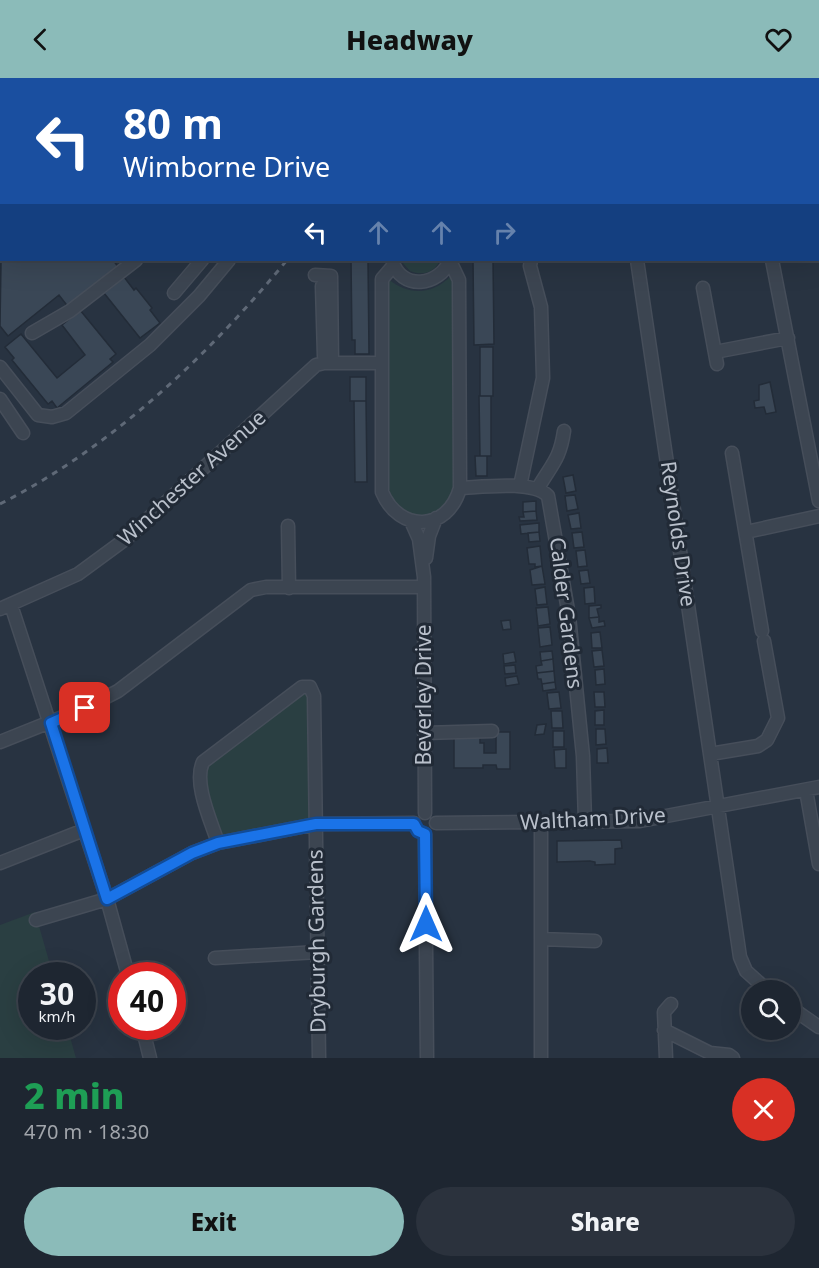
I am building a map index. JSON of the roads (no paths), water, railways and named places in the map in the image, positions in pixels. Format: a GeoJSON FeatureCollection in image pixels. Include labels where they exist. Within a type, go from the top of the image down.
{"type":"FeatureCollection","features":[{"type":"Feature","properties":{"kind":"street"},"geometry":{"type":"LineString","coordinates":[[32,333],[70,311],[134,261]]}},
{"type":"Feature","properties":{"kind":"street"},"geometry":{"type":"LineString","coordinates":[[174,293],[201,261]]}},
{"type":"Feature","properties":{"kind":"street"},"geometry":{"type":"LineString","coordinates":[[0,367],[38,415],[52,417],[66,413],[150,345],[199,296],[228,261]]}},
{"type":"Feature","properties":{"kind":"street"},"geometry":{"type":"LineString","coordinates":[[450,261],[446,270],[438,278],[418,283],[408,280],[393,262],[382,279],[382,492],[393,510],[411,521],[436,518],[453,505],[460,488],[459,280],[450,261]]}},
{"type":"Feature","properties":{"kind":"street"},"geometry":{"type":"LineString","coordinates":[[520,486],[543,378],[541,307],[530,266],[531,261]]}},
{"type":"Feature","properties":{"kind":"street","name":"Reynolds Drive"},"geometry":{"type":"LineString","coordinates":[[637,261],[740,957],[747,971],[756,980]]}},
{"type":"Feature","properties":{"kind":"street"},"geometry":{"type":"LineString","coordinates":[[772,261],[819,501]]}},
{"type":"Feature","properties":{"kind":"street"},"geometry":{"type":"LineString","coordinates":[[315,275],[332,276],[328,363]]}},
{"type":"Feature","properties":{"kind":"street"},"geometry":{"type":"LineString","coordinates":[[322,286],[328,363]]}},
{"type":"Feature","properties":{"kind":"street"},"geometry":{"type":"LineString","coordinates":[[703,288],[716,358],[788,338]]}},
{"type":"Feature","properties":{"kind":"street"},"geometry":{"type":"LineString","coordinates":[[328,363],[382,363]]}},
{"type":"Feature","properties":{"kind":"street","name":"Winchester Avenue"},"geometry":{"type":"LineString","coordinates":[[5,607],[78,574],[127,538],[316,365],[328,363]]}},
{"type":"Feature","properties":{"kind":"street"},"geometry":{"type":"LineString","coordinates":[[0,399],[23,433]]}},
{"type":"Feature","properties":{"kind":"street"},"geometry":{"type":"LineString","coordinates":[[460,488],[520,486],[538,488],[561,451],[564,430]]}},
{"type":"Feature","properties":{"kind":"street"},"geometry":{"type":"LineString","coordinates":[[710,754],[758,746],[767,740],[778,718],[732,453]]}},
{"type":"Feature","properties":{"kind":"street","name":"Calder Gardens"},"geometry":{"type":"LineString","coordinates":[[538,488],[548,496],[553,510],[569,616],[584,756],[585,822]]}},
{"type":"Feature","properties":{"kind":"street"},"geometry":{"type":"LineString","coordinates":[[746,532],[819,516]]}},
{"type":"Feature","properties":{"kind":"street","name":"Beverley Drive"},"geometry":{"type":"LineString","coordinates":[[425,813],[424,582],[429,536],[436,518]]}},
{"type":"Feature","properties":{"kind":"street","name":"Beverley Drive"},"geometry":{"type":"LineString","coordinates":[[411,521],[419,539],[424,582]]}},
{"type":"Feature","properties":{"kind":"street"},"geometry":{"type":"LineString","coordinates":[[288,526],[289,588]]}},
{"type":"Feature","properties":{"kind":"street"},"geometry":{"type":"LineString","coordinates":[[0,742],[51,723],[118,691],[251,590],[266,587],[424,582]]}},
{"type":"Feature","properties":{"kind":"street"},"geometry":{"type":"LineString","coordinates":[[5,607],[51,723],[107,899],[124,962]]}},
{"type":"Feature","properties":{"kind":"street","name":"Dryburgh Gardens"},"geometry":{"type":"LineString","coordinates":[[218,843],[199,782],[199,771],[203,762],[302,687],[310,687],[314,696],[319,1058]]}},
{"type":"Feature","properties":{"kind":"street"},"geometry":{"type":"LineString","coordinates":[[424,733],[492,731]]}},
{"type":"Feature","properties":{"kind":"street","name":"Waltham Drive"},"geometry":{"type":"LineString","coordinates":[[436,823],[640,821],[819,787]]}},
{"type":"Feature","properties":{"kind":"street"},"geometry":{"type":"LineString","coordinates":[[806,790],[819,864]]}},
{"type":"Feature","properties":{"kind":"street"},"geometry":{"type":"LineString","coordinates":[[425,813],[433,816],[436,823],[433,831],[425,834],[418,831],[414,824],[418,816],[425,813]]}},
{"type":"Feature","properties":{"kind":"street"},"geometry":{"type":"LineString","coordinates":[[541,822],[541,1058]]}},
{"type":"Feature","properties":{"kind":"street"},"geometry":{"type":"LineString","coordinates":[[36,920],[107,899],[192,853],[218,843],[316,824],[414,824]]}},
{"type":"Feature","properties":{"kind":"street"},"geometry":{"type":"LineString","coordinates":[[0,863],[84,830]]}},
{"type":"Feature","properties":{"kind":"street"},"geometry":{"type":"LineString","coordinates":[[425,834],[427,1058]]}},
{"type":"Feature","properties":{"kind":"street"},"geometry":{"type":"LineString","coordinates":[[541,939],[595,940]]}},
{"type":"Feature","properties":{"kind":"street"},"geometry":{"type":"LineString","coordinates":[[215,958],[318,952]]}},
{"type":"Feature","properties":{"kind":"street"},"geometry":{"type":"LineString","coordinates":[[666,1058],[664,1012],[671,1004]]}},
{"type":"Feature","properties":{"kind":"street"},"geometry":{"type":"LineString","coordinates":[[801,1015],[819,1027]]}},
{"type":"Feature","properties":{"kind":"street"},"geometry":{"type":"LineString","coordinates":[[664,1030],[716,1054],[729,1055],[733,1058]]}},
{"type":"Feature","properties":{"kind":"street"},"geometry":{"type":"LineString","coordinates":[[146,1040],[150,1058]]}},
{"type":"Feature","properties":{"kind":"railway"},"geometry":{"type":"LineString","coordinates":[[0,504],[81,455],[156,397],[225,331],[286,261]]}}]}
